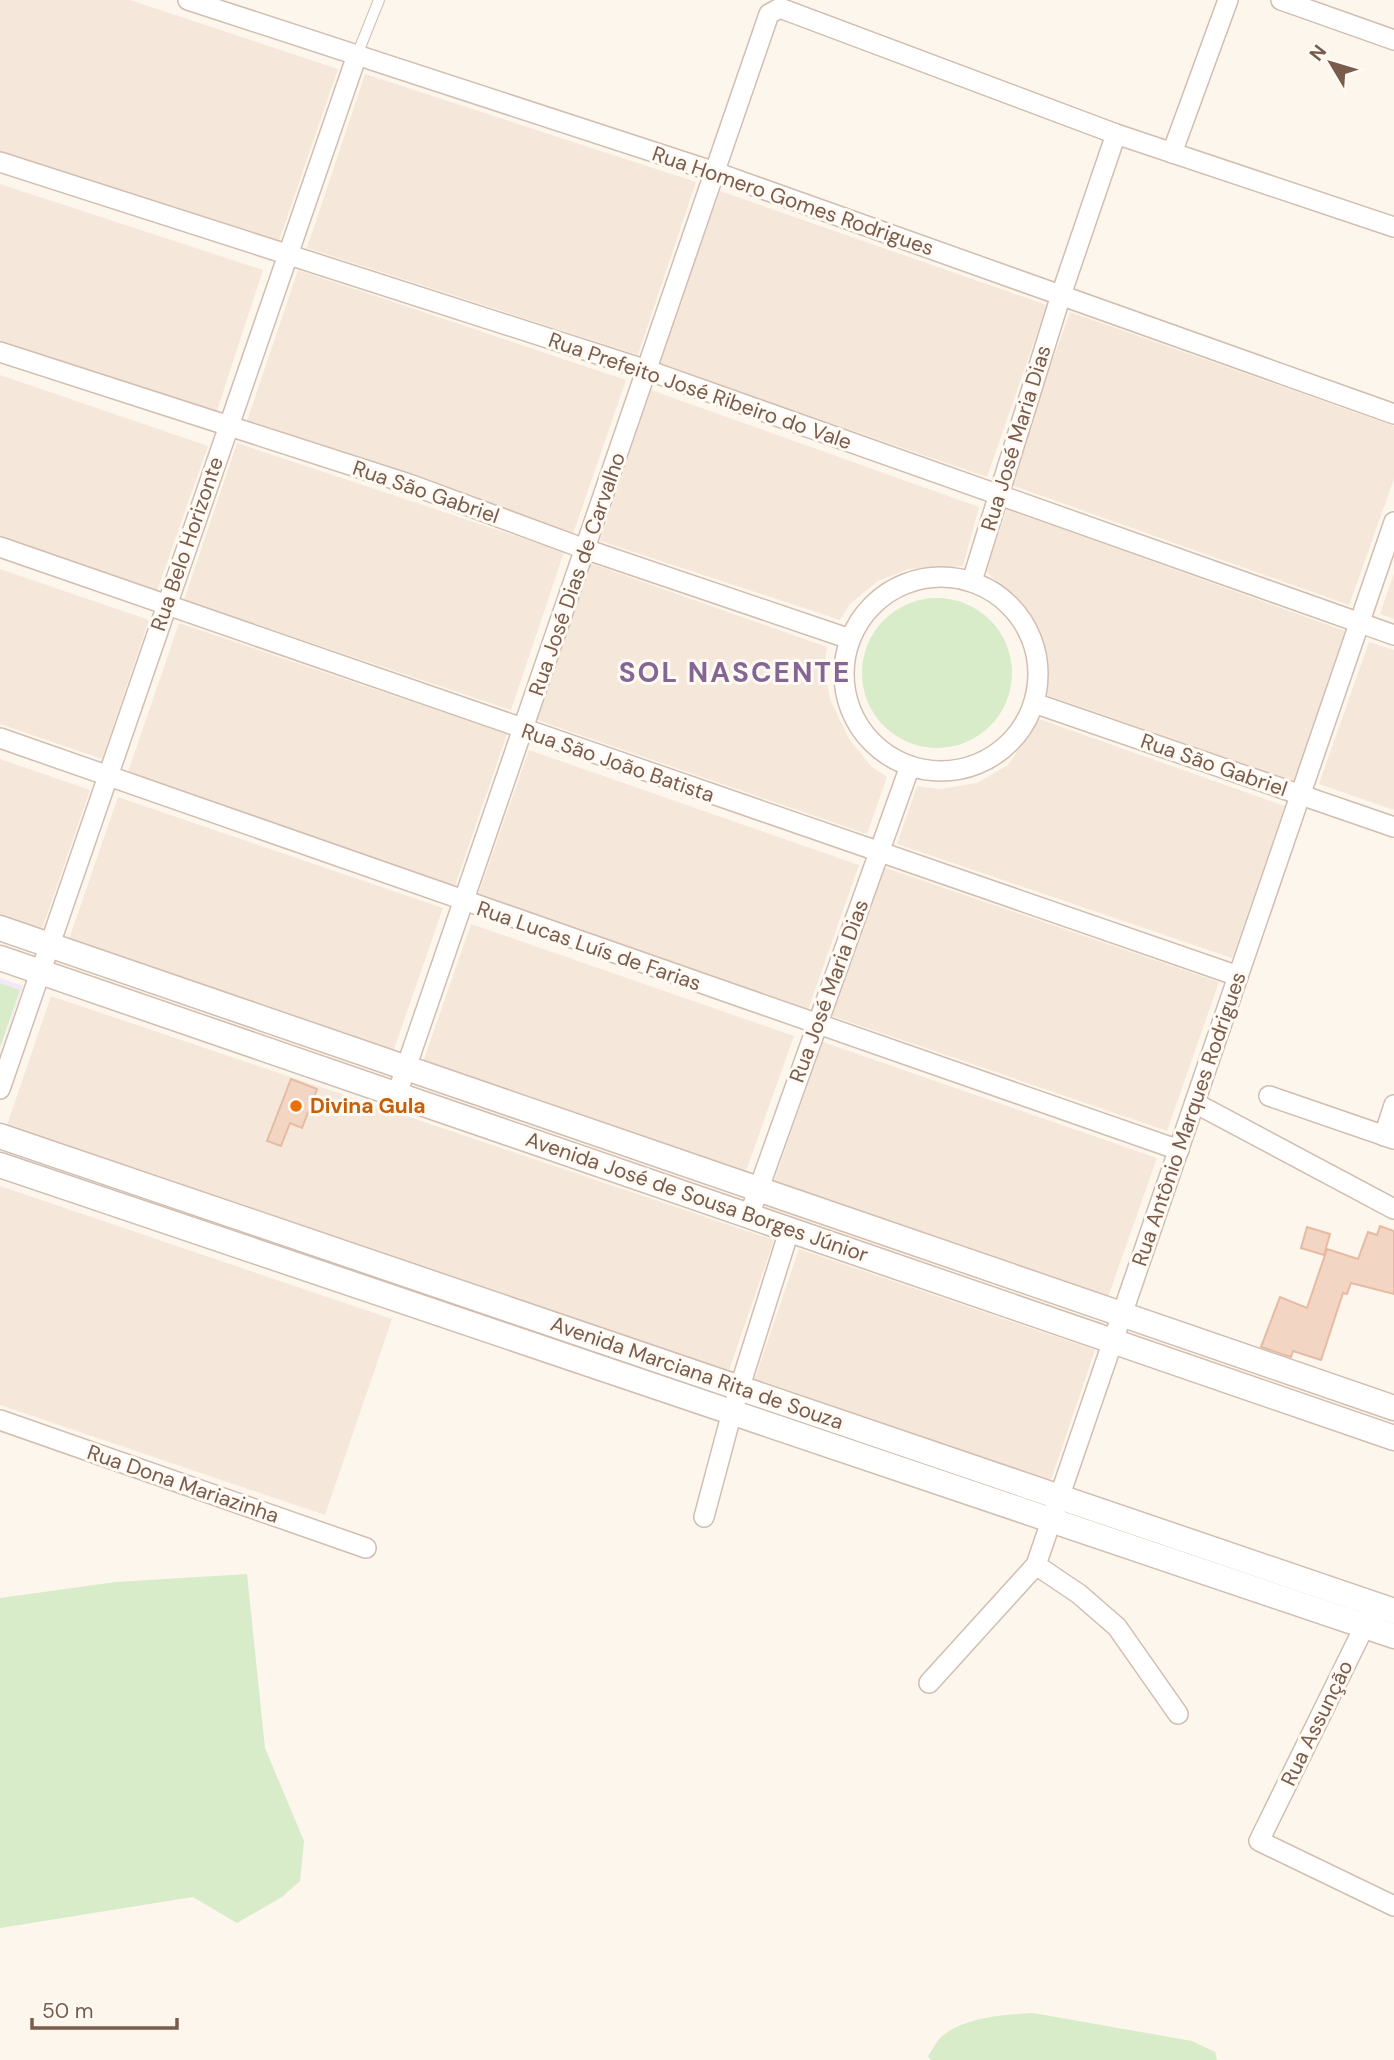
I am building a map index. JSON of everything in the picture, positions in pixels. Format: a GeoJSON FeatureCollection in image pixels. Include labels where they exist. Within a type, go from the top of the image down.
{"type":"FeatureCollection","features":[{"type":"Feature","properties":{"kind":"street","name":"Rua Homero Gomes Rodrigues"},"geometry":{"type":"LineString","coordinates":[[188,0],[715,173],[1394,414]]}},
{"type":"Feature","properties":{"kind":"street"},"geometry":{"type":"LineString","coordinates":[[1172,153],[1228,0]]}},
{"type":"Feature","properties":{"kind":"street"},"geometry":{"type":"LineString","coordinates":[[1281,0],[1394,40]]}},
{"type":"Feature","properties":{"kind":"street","name":"Rua José Dias de Carvalho"},"geometry":{"type":"LineString","coordinates":[[397,1094],[769,14],[780,8],[1116,134],[1394,227]]}},
{"type":"Feature","properties":{"kind":"street","name":"Rua Belo Horizonte"},"geometry":{"type":"LineString","coordinates":[[0,1089],[357,55]]}},
{"type":"Feature","properties":{"kind":"street","name":"Rua José Maria Dias"},"geometry":{"type":"LineString","coordinates":[[972,581],[1061,295],[1116,134]]}},
{"type":"Feature","properties":{"kind":"street","name":"Rua Prefeito José Ribeiro do Vale"},"geometry":{"type":"LineString","coordinates":[[0,162],[647,370],[1394,635]]}},
{"type":"Feature","properties":{"kind":"street","name":"Rua São Gabriel"},"geometry":{"type":"LineString","coordinates":[[0,352],[409,484],[585,549],[850,639]]}},
{"type":"Feature","properties":{"kind":"street","name":"Rua Antônio Marques Rodrigues"},"geometry":{"type":"LineString","coordinates":[[929,1683],[1037,1565],[1394,522]]}},
{"type":"Feature","properties":{"kind":"street","name":"Rua São João Batista"},"geometry":{"type":"LineString","coordinates":[[0,547],[522,731],[1238,976]]}},
{"type":"Feature","properties":{"kind":"street"},"geometry":{"type":"LineString","coordinates":[[943,576],[972,581],[999,595],[1025,625],[1034,643],[1038,673],[1034,703],[1020,730],[998,752],[970,766],[940,771],[910,766],[882,752],[861,729],[847,701],[844,670],[850,639],[865,614],[887,593],[913,580],[943,576]]}},
{"type":"Feature","properties":{"kind":"street","name":"Rua São Gabriel"},"geometry":{"type":"LineString","coordinates":[[1034,703],[1394,827]]}},
{"type":"Feature","properties":{"kind":"street","name":"Rua Lucas Luís de Farias"},"geometry":{"type":"LineString","coordinates":[[0,738],[1179,1150]]}},
{"type":"Feature","properties":{"kind":"street","name":"Rua José Maria Dias"},"geometry":{"type":"LineString","coordinates":[[749,1216],[910,766]]}},
{"type":"Feature","properties":{"kind":"street","name":"Avenida José de Sousa Borges Júnior"},"geometry":{"type":"LineString","coordinates":[[0,928],[1394,1408]]}},
{"type":"Feature","properties":{"kind":"street","name":"Avenida José de Sousa Borges Júnior"},"geometry":{"type":"LineString","coordinates":[[0,958],[1394,1438]]}},
{"type":"Feature","properties":{"kind":"street"},"geometry":{"type":"LineString","coordinates":[[1269,1096],[1389,1137],[1394,1105]]}},
{"type":"Feature","properties":{"kind":"street"},"geometry":{"type":"LineString","coordinates":[[1195,1103],[1394,1209]]}},
{"type":"Feature","properties":{"kind":"street","name":"Avenida Marciana Rita de Souza"},"geometry":{"type":"LineString","coordinates":[[0,1136],[740,1388],[1056,1508]]}},
{"type":"Feature","properties":{"kind":"street","name":"Avenida Marciana Rita de Souza"},"geometry":{"type":"LineString","coordinates":[[0,1165],[732,1412],[1056,1508],[1378,1613],[1394,1636]]}},
{"type":"Feature","properties":{"kind":"street"},"geometry":{"type":"LineString","coordinates":[[704,1517],[732,1412],[790,1228]]}},
{"type":"Feature","properties":{"kind":"street","name":"Rua Dona Mariazinha"},"geometry":{"type":"LineString","coordinates":[[0,1420],[366,1548]]}},
{"type":"Feature","properties":{"kind":"street"},"geometry":{"type":"LineString","coordinates":[[1037,1565],[1079,1594],[1117,1628],[1178,1714]]}},
{"type":"Feature","properties":{"kind":"street","name":"Rua Assunção"},"geometry":{"type":"LineString","coordinates":[[1378,1613],[1259,1841],[1394,1906]]}},
{"type":"Feature","properties":{"kind":"lane","name":"Rua Belo Horizonte"},"geometry":{"type":"LineString","coordinates":[[357,55],[379,0]]}},
{"type":"Feature","properties":{"kind":"shaded area"},"geometry":{"type":"Polygon","coordinates":[[[0,0],[130,0],[338,69],[278,244],[0,152],[0,0]]]}},
{"type":"Feature","properties":{"kind":"shaded area"},"geometry":{"type":"Polygon","coordinates":[[[365,74],[696,182],[638,355],[307,248],[365,74]]]}},
{"type":"Feature","properties":{"kind":"shaded area"},"geometry":{"type":"Polygon","coordinates":[[[0,184],[263,270],[216,414],[0,344],[0,184]]]}},
{"type":"Feature","properties":{"kind":"shaded area"},"geometry":{"type":"Polygon","coordinates":[[[720,191],[1047,305],[987,477],[659,364],[720,191]]]}},
{"type":"Feature","properties":{"kind":"shaded area"},"geometry":{"type":"Polygon","coordinates":[[[298,270],[626,380],[572,537],[245,427],[298,270]]]}},
{"type":"Feature","properties":{"kind":"shaded area"},"geometry":{"type":"Polygon","coordinates":[[[1070,312],[1394,426],[1394,479],[1349,605],[1008,484],[1070,312]]]}},
{"type":"Feature","properties":{"kind":"shaded area"},"geometry":{"type":"Polygon","coordinates":[[[0,375],[208,446],[157,591],[0,538],[0,375]]]}},
{"type":"Feature","properties":{"kind":"shaded area"},"geometry":{"type":"Polygon","coordinates":[[[651,390],[979,507],[963,566],[909,569],[878,581],[850,604],[840,620],[600,541],[651,390]]]}},
{"type":"Feature","properties":{"kind":"shaded area"},"geometry":{"type":"Polygon","coordinates":[[[237,443],[564,552],[511,710],[184,600],[237,443]]]}},
{"type":"Feature","properties":{"kind":"shaded area"},"geometry":{"type":"Polygon","coordinates":[[[1007,509],[1345,631],[1294,781],[1047,695],[1043,644],[1025,611],[986,571],[1007,509]]]}},
{"type":"Feature","properties":{"kind":"shaded area"},"geometry":{"type":"Polygon","coordinates":[[[587,562],[827,647],[824,669],[830,699],[849,739],[871,766],[887,777],[867,834],[534,719],[587,562]]]}},
{"type":"Feature","properties":{"kind":"shaded area"},"geometry":{"type":"Polygon","coordinates":[[[0,569],[149,620],[102,759],[0,724],[0,569]]]}},
{"type":"Feature","properties":{"kind":"shaded area"},"geometry":{"type":"Polygon","coordinates":[[[1394,573],[1394,619],[1380,614],[1394,573]]]}},
{"type":"Feature","properties":{"kind":"shaded area"},"geometry":{"type":"Polygon","coordinates":[[[179,623],[507,734],[455,886],[127,775],[179,623]]]}},
{"type":"Feature","properties":{"kind":"shaded area"},"geometry":{"type":"Polygon","coordinates":[[[1369,642],[1394,650],[1394,810],[1319,784],[1369,642]]]}},
{"type":"Feature","properties":{"kind":"shaded area"},"geometry":{"type":"Polygon","coordinates":[[[1039,719],[1285,806],[1232,958],[897,844],[917,786],[940,789],[977,783],[1008,765],[1039,719]]]}},
{"type":"Feature","properties":{"kind":"shaded area"},"geometry":{"type":"Polygon","coordinates":[[[529,750],[859,865],[808,1010],[478,895],[529,750]]]}},
{"type":"Feature","properties":{"kind":"shaded area"},"geometry":{"type":"Polygon","coordinates":[[[0,759],[90,790],[42,929],[0,915],[0,759]]]}},
{"type":"Feature","properties":{"kind":"shaded area"},"geometry":{"type":"Polygon","coordinates":[[[118,797],[443,908],[393,1052],[68,942],[118,797]]]}},
{"type":"Feature","properties":{"kind":"shaded area"},"geometry":{"type":"Polygon","coordinates":[[[883,867],[1219,982],[1167,1131],[832,1016],[883,867]]]}},
{"type":"Feature","properties":{"kind":"shaded area"},"geometry":{"type":"Polygon","coordinates":[[[471,924],[794,1036],[745,1174],[423,1062],[471,924]]]}},
{"type":"Feature","properties":{"kind":"shaded area"},"geometry":{"type":"Polygon","coordinates":[[[0,978],[23,986],[0,1054],[20,990],[0,983],[0,978]]]}},
{"type":"Feature","properties":{"kind":"shaded area"},"geometry":{"type":"Polygon","coordinates":[[[51,996],[774,1240],[728,1373],[6,1128],[51,996]]]}},
{"type":"Feature","properties":{"kind":"shaded area"},"geometry":{"type":"Polygon","coordinates":[[[823,1042],[1157,1158],[1107,1300],[773,1184],[823,1042]]]}},
{"type":"Feature","properties":{"kind":"shaded area"},"geometry":{"type":"Polygon","coordinates":[[[0,1186],[392,1319],[325,1515],[0,1405],[0,1186]]]}},
{"type":"Feature","properties":{"kind":"shaded area"},"geometry":{"type":"Polygon","coordinates":[[[799,1249],[1095,1350],[1050,1483],[754,1381],[799,1249]]]}},
{"type":"Feature","properties":{"kind":"green space"},"geometry":{"type":"Polygon","coordinates":[[[937,598],[966,604],[990,620],[1006,644],[1012,673],[1006,702],[990,726],[966,742],[937,748],[908,742],[884,726],[868,702],[862,673],[868,644],[884,620],[908,604],[937,598]]]}},
{"type":"Feature","properties":{"kind":"green space"},"geometry":{"type":"Polygon","coordinates":[[[0,983],[20,990],[0,1048],[0,983]]]}},
{"type":"Feature","properties":{"kind":"green space"},"geometry":{"type":"Polygon","coordinates":[[[247,1574],[265,1748],[304,1841],[300,1881],[282,1897],[237,1923],[193,1897],[0,1928],[0,1598],[116,1582],[247,1574]]]}},
{"type":"Feature","properties":{"kind":"green space"},"geometry":{"type":"Polygon","coordinates":[[[1033,2013],[1192,2041],[1215,2052],[1217,2060],[931,2060],[928,2056],[941,2037],[961,2025],[985,2018],[1033,2013]]]}},
{"type":"Feature","properties":{"kind":"building","name":"Divina Gula"},"geometry":{"type":"Polygon","coordinates":[[[291,1079],[317,1089],[302,1128],[290,1123],[281,1146],[267,1141],[291,1079]]]}},
{"type":"Feature","properties":{"kind":"building"},"geometry":{"type":"Polygon","coordinates":[[[1380,1226],[1394,1231],[1394,1294],[1351,1283],[1347,1294],[1343,1293],[1321,1360],[1293,1351],[1291,1357],[1261,1347],[1280,1297],[1307,1308],[1327,1249],[1358,1259],[1368,1232],[1377,1235],[1380,1226]]]}},
{"type":"Feature","properties":{"kind":"building"},"geometry":{"type":"Polygon","coordinates":[[[1307,1227],[1330,1234],[1324,1255],[1301,1248],[1307,1227]]]}},
{"type":"Feature","properties":{"kind":"place","name":"Divina Gula"},"geometry":{"type":"Point","coordinates":[296,1106]}},
{"type":"Feature","properties":{"kind":"district","name":"SOL NASCENTE"},"geometry":{"type":"Point","coordinates":[735,672]}}]}
